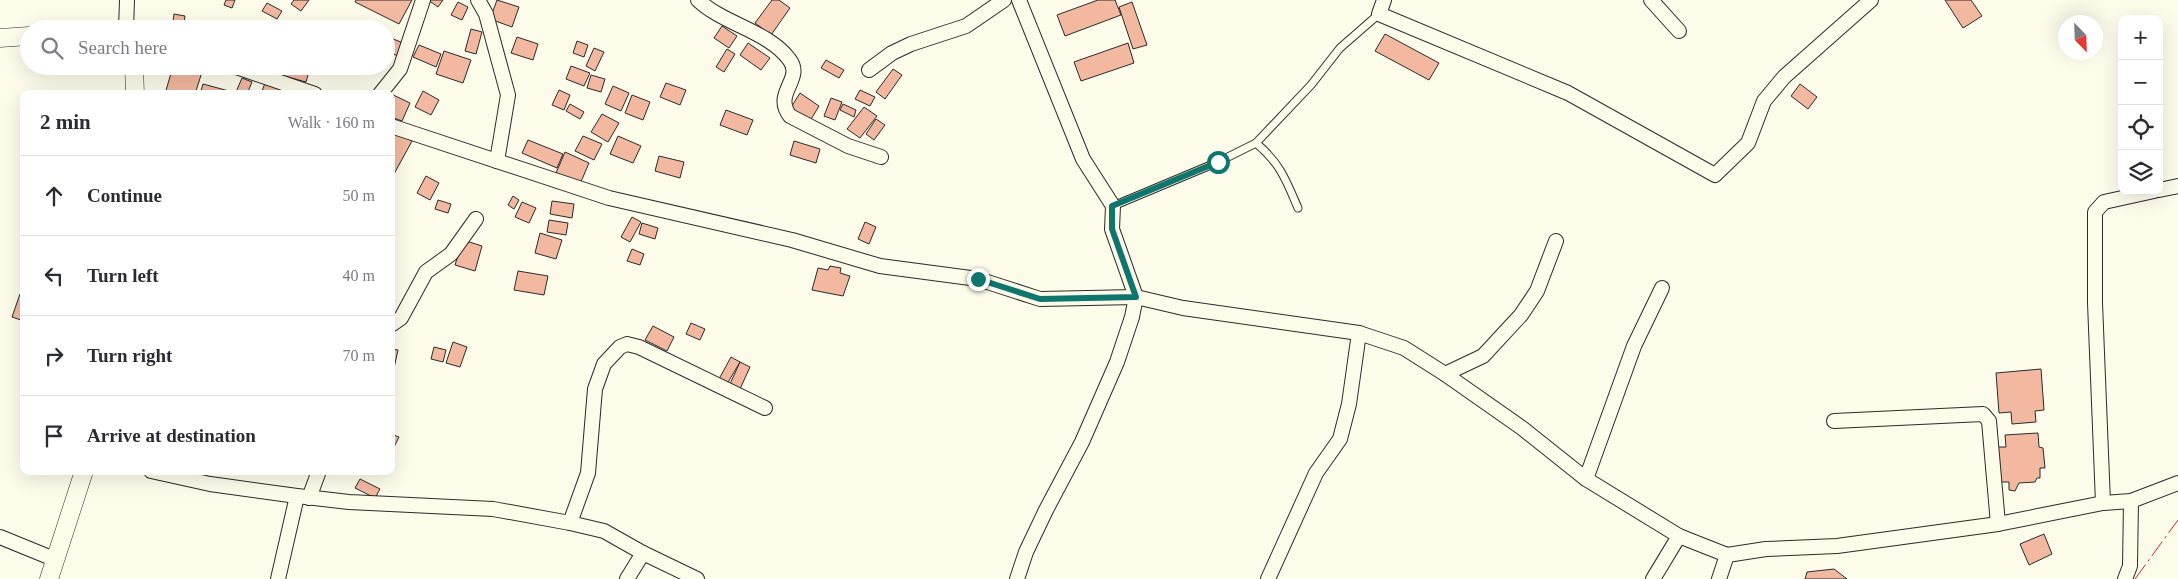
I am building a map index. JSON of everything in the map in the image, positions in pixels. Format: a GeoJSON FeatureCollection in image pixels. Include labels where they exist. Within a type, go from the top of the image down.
{"type":"FeatureCollection","features":[{"type":"Feature","properties":{"kind":"street"},"geometry":{"type":"LineString","coordinates":[[126,20],[127,0]]}},
{"type":"Feature","properties":{"kind":"street"},"geometry":{"type":"LineString","coordinates":[[383,90],[400,70],[423,0]]}},
{"type":"Feature","properties":{"kind":"street"},"geometry":{"type":"LineString","coordinates":[[478,0],[486,14],[508,95],[497,161]]}},
{"type":"Feature","properties":{"kind":"street"},"geometry":{"type":"LineString","coordinates":[[698,0],[767,40],[789,58],[794,66],[794,75],[783,102],[784,109],[790,116],[848,146],[882,157]]}},
{"type":"Feature","properties":{"kind":"street"},"geometry":{"type":"LineString","coordinates":[[869,70],[892,53],[911,44],[966,26],[1004,0]]}},
{"type":"Feature","properties":{"kind":"street"},"geometry":{"type":"LineString","coordinates":[[1017,579],[1026,552],[1082,442],[1117,362],[1132,317],[1136,297],[1112,229],[1112,206],[1083,159],[1020,0]]}},
{"type":"Feature","properties":{"kind":"street"},"geometry":{"type":"LineString","coordinates":[[1384,0],[1379,14],[1568,93],[1715,175],[1748,143],[1764,102],[1784,78],[1871,0]]}},
{"type":"Feature","properties":{"kind":"street"},"geometry":{"type":"LineString","coordinates":[[1652,0],[1679,31]]}},
{"type":"Feature","properties":{"kind":"street"},"geometry":{"type":"LineString","coordinates":[[0,38],[20,37]]}},
{"type":"Feature","properties":{"kind":"street"},"geometry":{"type":"LineString","coordinates":[[134,75],[135,90]]}},
{"type":"Feature","properties":{"kind":"street"},"geometry":{"type":"LineString","coordinates":[[257,75],[303,90]]}},
{"type":"Feature","properties":{"kind":"street"},"geometry":{"type":"LineString","coordinates":[[395,127],[609,198],[792,240],[880,266],[978,279],[1040,299],[1136,297],[1183,308],[1358,333],[1404,348],[1522,428],[1586,479],[1679,536],[1727,555],[1766,549],[1836,546],[1998,524],[2103,504],[2132,501],[2178,483]]}},
{"type":"Feature","properties":{"kind":"street"},"geometry":{"type":"LineString","coordinates":[[2163,189],[2178,186]]}},
{"type":"Feature","properties":{"kind":"street"},"geometry":{"type":"LineString","coordinates":[[2103,504],[2095,302],[2095,212],[2104,202],[2136,195]]}},
{"type":"Feature","properties":{"kind":"street"},"geometry":{"type":"LineString","coordinates":[[395,322],[401,318],[426,272],[451,254],[476,219]]}},
{"type":"Feature","properties":{"kind":"street"},"geometry":{"type":"LineString","coordinates":[[1445,374],[1483,356],[1521,315],[1536,291],[1556,241]]}},
{"type":"Feature","properties":{"kind":"street"},"geometry":{"type":"LineString","coordinates":[[1586,479],[1634,346],[1662,288]]}},
{"type":"Feature","properties":{"kind":"street"},"geometry":{"type":"LineString","coordinates":[[1268,579],[1316,473],[1340,439],[1349,404],[1358,333]]}},
{"type":"Feature","properties":{"kind":"street"},"geometry":{"type":"LineString","coordinates":[[570,523],[588,473],[595,389],[604,364],[620,347],[627,344],[639,346],[766,408]]}},
{"type":"Feature","properties":{"kind":"street"},"geometry":{"type":"LineString","coordinates":[[1834,421],[1983,414],[1989,421],[1998,524]]}},
{"type":"Feature","properties":{"kind":"street"},"geometry":{"type":"LineString","coordinates":[[49,579],[83,475]]}},
{"type":"Feature","properties":{"kind":"street"},"geometry":{"type":"LineString","coordinates":[[169,475],[210,484],[303,497],[349,502],[493,509],[570,523],[604,531],[696,579]]}},
{"type":"Feature","properties":{"kind":"street"},"geometry":{"type":"LineString","coordinates":[[278,579],[303,497],[316,475]]}},
{"type":"Feature","properties":{"kind":"street"},"geometry":{"type":"LineString","coordinates":[[2125,579],[2130,566],[2132,501]]}},
{"type":"Feature","properties":{"kind":"street"},"geometry":{"type":"LineString","coordinates":[[1653,579],[1679,536]]}},
{"type":"Feature","properties":{"kind":"street"},"geometry":{"type":"LineString","coordinates":[[0,537],[54,559]]}},
{"type":"Feature","properties":{"kind":"street"},"geometry":{"type":"LineString","coordinates":[[627,579],[643,553]]}},
{"type":"Feature","properties":{"kind":"street"},"geometry":{"type":"LineString","coordinates":[[1719,579],[1727,555]]}},
{"type":"Feature","properties":{"kind":"lane"},"geometry":{"type":"LineString","coordinates":[[1112,206],[1218,162],[1256,143],[1311,85],[1340,48],[1379,14]]}},
{"type":"Feature","properties":{"kind":"lane"},"geometry":{"type":"LineString","coordinates":[[1256,143],[1272,156],[1279,166],[1298,208]]}},
{"type":"Feature","properties":{"kind":"building"},"geometry":{"type":"Polygon","coordinates":[[[226,0],[235,0],[232,8],[224,5],[226,0]]]}},
{"type":"Feature","properties":{"kind":"building"},"geometry":{"type":"Polygon","coordinates":[[[294,0],[309,0],[301,11],[291,4],[294,0]]]}},
{"type":"Feature","properties":{"kind":"building"},"geometry":{"type":"Polygon","coordinates":[[[356,0],[412,0],[399,24],[395,20],[391,20],[355,2],[356,0]]]}},
{"type":"Feature","properties":{"kind":"building"},"geometry":{"type":"Polygon","coordinates":[[[428,0],[443,0],[438,7],[428,0]]]}},
{"type":"Feature","properties":{"kind":"building"},"geometry":{"type":"Polygon","coordinates":[[[497,0],[519,7],[512,27],[490,19],[497,0]]]}},
{"type":"Feature","properties":{"kind":"building"},"geometry":{"type":"Polygon","coordinates":[[[772,0],[779,0],[790,8],[771,35],[755,23],[772,0]]]}},
{"type":"Feature","properties":{"kind":"building"},"geometry":{"type":"Polygon","coordinates":[[[1098,0],[1115,0],[1121,15],[1065,36],[1057,15],[1098,0]]]}},
{"type":"Feature","properties":{"kind":"building"},"geometry":{"type":"Polygon","coordinates":[[[1945,0],[1971,0],[1982,16],[1963,28],[1945,0]]]}},
{"type":"Feature","properties":{"kind":"building"},"geometry":{"type":"Polygon","coordinates":[[[458,2],[468,7],[462,20],[451,15],[458,2]]]}},
{"type":"Feature","properties":{"kind":"building"},"geometry":{"type":"Polygon","coordinates":[[[1132,2],[1147,45],[1133,49],[1119,7],[1132,2]]]}},
{"type":"Feature","properties":{"kind":"building"},"geometry":{"type":"Polygon","coordinates":[[[267,3],[282,11],[277,19],[262,11],[267,3]]]}},
{"type":"Feature","properties":{"kind":"building"},"geometry":{"type":"Polygon","coordinates":[[[174,14],[185,16],[184,20],[173,20],[174,14]]]}},
{"type":"Feature","properties":{"kind":"building"},"geometry":{"type":"Polygon","coordinates":[[[722,26],[737,36],[729,48],[714,38],[722,26]]]}},
{"type":"Feature","properties":{"kind":"building"},"geometry":{"type":"Polygon","coordinates":[[[471,29],[482,32],[476,54],[465,51],[471,29]]]}},
{"type":"Feature","properties":{"kind":"building"},"geometry":{"type":"Polygon","coordinates":[[[1385,34],[1439,63],[1429,80],[1375,51],[1385,34]]]}},
{"type":"Feature","properties":{"kind":"building"},"geometry":{"type":"Polygon","coordinates":[[[517,37],[538,44],[533,60],[511,53],[517,37]]]}},
{"type":"Feature","properties":{"kind":"building"},"geometry":{"type":"Polygon","coordinates":[[[395,40],[403,43],[398,56],[395,55],[395,40]]]}},
{"type":"Feature","properties":{"kind":"building"},"geometry":{"type":"Polygon","coordinates":[[[577,41],[588,45],[584,57],[573,53],[577,41]]]}},
{"type":"Feature","properties":{"kind":"building"},"geometry":{"type":"Polygon","coordinates":[[[748,43],[770,58],[761,70],[740,55],[748,43]]]}},
{"type":"Feature","properties":{"kind":"building"},"geometry":{"type":"Polygon","coordinates":[[[1128,43],[1134,63],[1081,81],[1074,62],[1128,43]]]}},
{"type":"Feature","properties":{"kind":"building"},"geometry":{"type":"Polygon","coordinates":[[[419,45],[441,54],[436,67],[413,57],[419,45]]]}},
{"type":"Feature","properties":{"kind":"building"},"geometry":{"type":"Polygon","coordinates":[[[594,48],[604,52],[595,71],[586,66],[594,48]]]}},
{"type":"Feature","properties":{"kind":"building"},"geometry":{"type":"Polygon","coordinates":[[[727,49],[735,54],[724,72],[716,67],[727,49]]]}},
{"type":"Feature","properties":{"kind":"building"},"geometry":{"type":"Polygon","coordinates":[[[444,51],[471,60],[463,83],[436,74],[444,51]]]}},
{"type":"Feature","properties":{"kind":"building"},"geometry":{"type":"Polygon","coordinates":[[[826,60],[844,70],[839,78],[821,68],[826,60]]]}},
{"type":"Feature","properties":{"kind":"building"},"geometry":{"type":"Polygon","coordinates":[[[571,66],[590,73],[584,86],[566,79],[571,66]]]}},
{"type":"Feature","properties":{"kind":"building"},"geometry":{"type":"Polygon","coordinates":[[[893,69],[902,75],[885,99],[876,92],[893,69]]]}},
{"type":"Feature","properties":{"kind":"building"},"geometry":{"type":"Polygon","coordinates":[[[170,75],[201,75],[196,90],[166,90],[170,75]]]}},
{"type":"Feature","properties":{"kind":"building"},"geometry":{"type":"Polygon","coordinates":[[[281,75],[308,75],[306,82],[281,75]]]}},
{"type":"Feature","properties":{"kind":"building"},"geometry":{"type":"Polygon","coordinates":[[[591,75],[605,79],[601,92],[587,88],[591,75]]]}},
{"type":"Feature","properties":{"kind":"building"},"geometry":{"type":"Polygon","coordinates":[[[242,78],[252,82],[249,90],[237,90],[242,78]]]}},
{"type":"Feature","properties":{"kind":"building"},"geometry":{"type":"Polygon","coordinates":[[[265,83],[284,90],[262,90],[265,83]]]}},
{"type":"Feature","properties":{"kind":"building"},"geometry":{"type":"Polygon","coordinates":[[[666,83],[686,90],[680,105],[660,97],[666,83]]]}},
{"type":"Feature","properties":{"kind":"building"},"geometry":{"type":"Polygon","coordinates":[[[203,84],[225,90],[201,90],[203,84]]]}},
{"type":"Feature","properties":{"kind":"building"},"geometry":{"type":"Polygon","coordinates":[[[1800,84],[1817,97],[1808,109],[1791,96],[1800,84]]]}},
{"type":"Feature","properties":{"kind":"building"},"geometry":{"type":"Polygon","coordinates":[[[613,86],[629,93],[621,111],[605,104],[613,86]]]}},
{"type":"Feature","properties":{"kind":"building"},"geometry":{"type":"Polygon","coordinates":[[[559,90],[570,95],[564,110],[552,105],[559,90]]]}},
{"type":"Feature","properties":{"kind":"building"},"geometry":{"type":"Polygon","coordinates":[[[860,90],[875,97],[870,106],[855,99],[860,90]]]}},
{"type":"Feature","properties":{"kind":"building"},"geometry":{"type":"Polygon","coordinates":[[[423,91],[439,100],[431,115],[415,107],[423,91]]]}},
{"type":"Feature","properties":{"kind":"building"},"geometry":{"type":"Polygon","coordinates":[[[800,93],[819,106],[810,121],[790,109],[800,93]]]}},
{"type":"Feature","properties":{"kind":"building"},"geometry":{"type":"Polygon","coordinates":[[[632,95],[650,102],[643,120],[625,113],[632,95]]]}},
{"type":"Feature","properties":{"kind":"building"},"geometry":{"type":"Polygon","coordinates":[[[395,96],[410,103],[402,121],[395,118],[395,96]]]}},
{"type":"Feature","properties":{"kind":"building"},"geometry":{"type":"Polygon","coordinates":[[[831,98],[842,102],[835,120],[824,116],[831,98]]]}},
{"type":"Feature","properties":{"kind":"building"},"geometry":{"type":"Polygon","coordinates":[[[570,104],[584,112],[580,119],[566,111],[570,104]]]}},
{"type":"Feature","properties":{"kind":"building"},"geometry":{"type":"Polygon","coordinates":[[[843,104],[856,110],[854,117],[840,110],[843,104]]]}},
{"type":"Feature","properties":{"kind":"building"},"geometry":{"type":"Polygon","coordinates":[[[864,107],[877,116],[860,138],[847,129],[864,107]]]}},
{"type":"Feature","properties":{"kind":"building"},"geometry":{"type":"Polygon","coordinates":[[[726,110],[753,120],[747,135],[720,125],[726,110]]]}},
{"type":"Feature","properties":{"kind":"building"},"geometry":{"type":"Polygon","coordinates":[[[602,114],[619,123],[608,142],[591,132],[602,114]]]}},
{"type":"Feature","properties":{"kind":"building"},"geometry":{"type":"Polygon","coordinates":[[[876,119],[885,125],[874,140],[866,134],[876,119]]]}},
{"type":"Feature","properties":{"kind":"building"},"geometry":{"type":"Polygon","coordinates":[[[395,132],[412,141],[395,172],[395,132]]]}},
{"type":"Feature","properties":{"kind":"building"},"geometry":{"type":"Polygon","coordinates":[[[583,136],[602,144],[594,160],[575,151],[583,136]]]}},
{"type":"Feature","properties":{"kind":"building"},"geometry":{"type":"Polygon","coordinates":[[[618,136],[641,146],[633,163],[610,154],[618,136]]]}},
{"type":"Feature","properties":{"kind":"building"},"geometry":{"type":"Polygon","coordinates":[[[528,140],[563,154],[557,168],[522,153],[528,140]]]}},
{"type":"Feature","properties":{"kind":"building"},"geometry":{"type":"Polygon","coordinates":[[[794,141],[820,149],[816,163],[790,155],[794,141]]]}},
{"type":"Feature","properties":{"kind":"building"},"geometry":{"type":"Polygon","coordinates":[[[565,152],[589,163],[580,184],[556,173],[565,152]]]}},
{"type":"Feature","properties":{"kind":"building"},"geometry":{"type":"Polygon","coordinates":[[[659,156],[684,162],[680,178],[655,171],[659,156]]]}},
{"type":"Feature","properties":{"kind":"building"},"geometry":{"type":"Polygon","coordinates":[[[426,176],[439,183],[430,200],[417,193],[426,176]]]}},
{"type":"Feature","properties":{"kind":"building"},"geometry":{"type":"Polygon","coordinates":[[[513,196],[519,200],[514,209],[508,205],[513,196]]]}},
{"type":"Feature","properties":{"kind":"building"},"geometry":{"type":"Polygon","coordinates":[[[438,200],[451,204],[448,213],[435,209],[438,200]]]}},
{"type":"Feature","properties":{"kind":"building"},"geometry":{"type":"Polygon","coordinates":[[[552,201],[574,204],[572,218],[550,214],[552,201]]]}},
{"type":"Feature","properties":{"kind":"building"},"geometry":{"type":"Polygon","coordinates":[[[522,202],[536,208],[529,223],[515,217],[522,202]]]}},
{"type":"Feature","properties":{"kind":"building"},"geometry":{"type":"Polygon","coordinates":[[[632,217],[641,222],[630,242],[621,237],[632,217]]]}},
{"type":"Feature","properties":{"kind":"building"},"geometry":{"type":"Polygon","coordinates":[[[549,220],[568,223],[566,235],[547,232],[549,220]]]}},
{"type":"Feature","properties":{"kind":"building"},"geometry":{"type":"Polygon","coordinates":[[[865,222],[876,227],[869,244],[858,239],[865,222]]]}},
{"type":"Feature","properties":{"kind":"building"},"geometry":{"type":"Polygon","coordinates":[[[642,223],[658,228],[655,239],[639,234],[642,223]]]}},
{"type":"Feature","properties":{"kind":"building"},"geometry":{"type":"Polygon","coordinates":[[[540,233],[562,240],[556,259],[535,253],[540,233]]]}},
{"type":"Feature","properties":{"kind":"building"},"geometry":{"type":"Polygon","coordinates":[[[463,240],[482,246],[475,271],[455,265],[463,240]]]}},
{"type":"Feature","properties":{"kind":"building"},"geometry":{"type":"Polygon","coordinates":[[[632,249],[644,254],[640,265],[627,261],[632,249]]]}},
{"type":"Feature","properties":{"kind":"building"},"geometry":{"type":"Polygon","coordinates":[[[830,266],[841,268],[840,273],[850,276],[843,296],[812,290],[818,268],[828,270],[830,266]]]}},
{"type":"Feature","properties":{"kind":"building"},"geometry":{"type":"Polygon","coordinates":[[[518,271],[548,276],[544,295],[514,290],[518,271]]]}},
{"type":"Feature","properties":{"kind":"building"},"geometry":{"type":"Polygon","coordinates":[[[20,294],[20,320],[12,317],[20,294]]]}},
{"type":"Feature","properties":{"kind":"building"},"geometry":{"type":"Polygon","coordinates":[[[691,323],[705,329],[700,340],[686,334],[691,323]]]}},
{"type":"Feature","properties":{"kind":"building"},"geometry":{"type":"Polygon","coordinates":[[[653,326],[674,337],[667,351],[645,340],[653,326]]]}},
{"type":"Feature","properties":{"kind":"building"},"geometry":{"type":"Polygon","coordinates":[[[453,342],[467,347],[460,367],[446,363],[453,342]]]}},
{"type":"Feature","properties":{"kind":"building"},"geometry":{"type":"Polygon","coordinates":[[[434,347],[446,350],[443,362],[431,359],[434,347]]]}},
{"type":"Feature","properties":{"kind":"building"},"geometry":{"type":"Polygon","coordinates":[[[395,350],[398,350],[395,364],[395,350]]]}},
{"type":"Feature","properties":{"kind":"building"},"geometry":{"type":"Polygon","coordinates":[[[731,357],[740,362],[727,384],[719,379],[731,357]]]}},
{"type":"Feature","properties":{"kind":"building"},"geometry":{"type":"Polygon","coordinates":[[[740,362],[750,367],[740,389],[730,384],[740,362]]]}},
{"type":"Feature","properties":{"kind":"building"},"geometry":{"type":"Polygon","coordinates":[[[2041,369],[2044,410],[2035,411],[2036,422],[2012,424],[2011,412],[1999,413],[1996,373],[2041,369]]]}},
{"type":"Feature","properties":{"kind":"building"},"geometry":{"type":"Polygon","coordinates":[[[2038,433],[2039,447],[2043,448],[2045,468],[2040,468],[2040,478],[2037,478],[2035,482],[2019,483],[2015,491],[2009,490],[2009,482],[1999,482],[1997,447],[2006,447],[2005,435],[2038,433]]]}},
{"type":"Feature","properties":{"kind":"building"},"geometry":{"type":"Polygon","coordinates":[[[395,436],[399,437],[395,445],[395,436]]]}},
{"type":"Feature","properties":{"kind":"building"},"geometry":{"type":"Polygon","coordinates":[[[360,479],[380,489],[375,498],[355,488],[360,479]]]}},
{"type":"Feature","properties":{"kind":"building"},"geometry":{"type":"Polygon","coordinates":[[[2044,534],[2052,554],[2029,565],[2020,544],[2044,534]]]}},
{"type":"Feature","properties":{"kind":"building"},"geometry":{"type":"Polygon","coordinates":[[[1834,569],[1847,579],[1805,579],[1807,572],[1834,569]]]}},
{"type":"Feature","properties":{"kind":"power"},"geometry":{"type":"LineString","coordinates":[[2135,579],[2178,520]]}},
{"type":"Feature","properties":{"kind":"route"},"geometry":{"type":"LineString","coordinates":[[978,279],[1040,299],[1136,297],[1112,229],[1112,206],[1218,162]]}}]}
